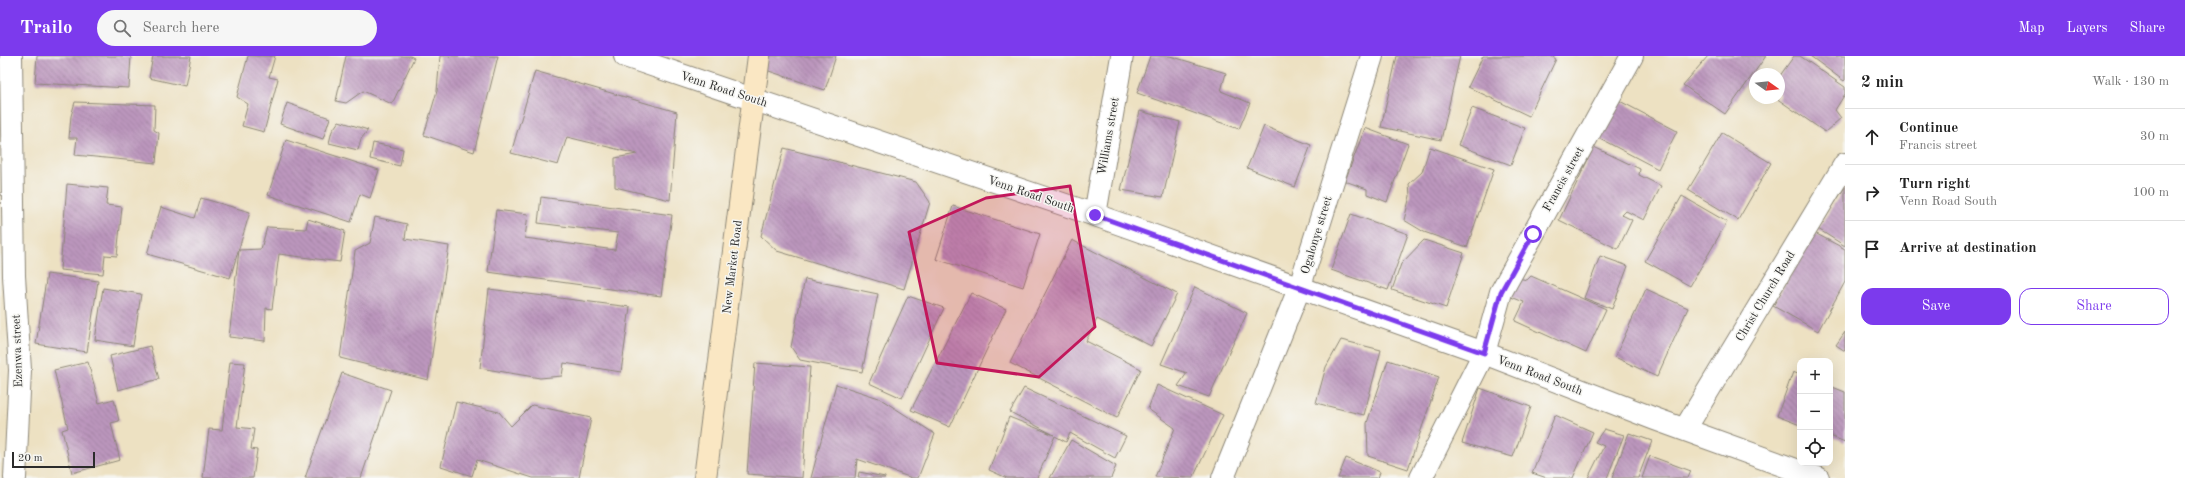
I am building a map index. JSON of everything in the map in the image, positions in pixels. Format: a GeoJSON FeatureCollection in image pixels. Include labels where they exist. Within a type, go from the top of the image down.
{"type":"FeatureCollection","features":[{"type":"Feature","properties":{"kind":"street","name":"Ezenwa street"},"geometry":{"type":"LineString","coordinates":[[10,56],[7,276],[20,370],[16,478]]}},
{"type":"Feature","properties":{"kind":"street","name":"Venn Road South"},"geometry":{"type":"LineString","coordinates":[[625,56],[1095,215],[1299,289],[1484,353],[1818,478]]}},
{"type":"Feature","properties":{"kind":"street","name":"New Market Road"},"geometry":{"type":"LineString","coordinates":[[705,478],[759,56]]}},
{"type":"Feature","properties":{"kind":"street","name":"Williams street"},"geometry":{"type":"LineString","coordinates":[[1095,215],[1122,56]]}},
{"type":"Feature","properties":{"kind":"street","name":"Ogalonye street"},"geometry":{"type":"LineString","coordinates":[[1223,478],[1299,289],[1372,56]]}},
{"type":"Feature","properties":{"kind":"street","name":"Francis street"},"geometry":{"type":"LineString","coordinates":[[1421,478],[1484,353],[1501,292],[1632,56]]}},
{"type":"Feature","properties":{"kind":"street","name":"Christ Church Road"},"geometry":{"type":"LineString","coordinates":[[1685,429],[1845,164]]}},
{"type":"Feature","properties":{"kind":"highlighted area"},"geometry":{"type":"Polygon","coordinates":[[[1070,186],[1095,327],[1039,377],[937,363],[909,232],[986,198],[1070,186]]]}},
{"type":"Feature","properties":{"kind":"building"},"geometry":{"type":"Polygon","coordinates":[[[37,56],[131,56],[129,88],[35,83],[37,56]]]}},
{"type":"Feature","properties":{"kind":"building"},"geometry":{"type":"Polygon","coordinates":[[[153,56],[191,56],[185,86],[149,78],[153,56]]]}},
{"type":"Feature","properties":{"kind":"building"},"geometry":{"type":"Polygon","coordinates":[[[248,56],[275,56],[269,77],[278,79],[264,132],[242,126],[248,104],[237,97],[248,56]]]}},
{"type":"Feature","properties":{"kind":"building"},"geometry":{"type":"Polygon","coordinates":[[[346,56],[410,56],[414,58],[392,104],[363,91],[346,103],[336,101],[346,56]]]}},
{"type":"Feature","properties":{"kind":"building"},"geometry":{"type":"Polygon","coordinates":[[[440,56],[498,56],[474,152],[424,135],[437,91],[440,56]]]}},
{"type":"Feature","properties":{"kind":"building"},"geometry":{"type":"Polygon","coordinates":[[[767,56],[836,56],[825,90],[763,69],[767,56]]]}},
{"type":"Feature","properties":{"kind":"building"},"geometry":{"type":"Polygon","coordinates":[[[1150,56],[1170,56],[1226,73],[1221,91],[1250,103],[1239,129],[1137,93],[1150,56]]]}},
{"type":"Feature","properties":{"kind":"building"},"geometry":{"type":"Polygon","coordinates":[[[1397,56],[1460,56],[1441,140],[1381,127],[1397,56]]]}},
{"type":"Feature","properties":{"kind":"building"},"geometry":{"type":"Polygon","coordinates":[[[1483,56],[1551,56],[1556,59],[1529,116],[1468,87],[1483,56]]]}},
{"type":"Feature","properties":{"kind":"building"},"geometry":{"type":"Polygon","coordinates":[[[1708,56],[1766,56],[1758,68],[1749,68],[1749,80],[1725,114],[1683,85],[1708,56]]]}},
{"type":"Feature","properties":{"kind":"building"},"geometry":{"type":"Polygon","coordinates":[[[1794,56],[1800,56],[1845,87],[1845,94],[1835,110],[1841,118],[1825,132],[1785,104],[1785,69],[1794,56]]]}},
{"type":"Feature","properties":{"kind":"building"},"geometry":{"type":"Polygon","coordinates":[[[1810,56],[1845,56],[1845,80],[1844,81],[1810,56]]]}},
{"type":"Feature","properties":{"kind":"building"},"geometry":{"type":"Polygon","coordinates":[[[535,71],[677,112],[670,200],[615,187],[615,158],[637,154],[567,137],[558,165],[511,153],[535,71]]]}},
{"type":"Feature","properties":{"kind":"building"},"geometry":{"type":"Polygon","coordinates":[[[1614,98],[1677,131],[1658,169],[1595,136],[1614,98]]]}},
{"type":"Feature","properties":{"kind":"building"},"geometry":{"type":"Polygon","coordinates":[[[75,102],[155,105],[154,130],[159,133],[156,163],[75,155],[77,138],[69,138],[71,116],[75,102]]]}},
{"type":"Feature","properties":{"kind":"building"},"geometry":{"type":"Polygon","coordinates":[[[287,103],[330,118],[323,139],[280,124],[287,103]]]}},
{"type":"Feature","properties":{"kind":"building"},"geometry":{"type":"Polygon","coordinates":[[[1472,108],[1525,128],[1511,165],[1458,145],[1472,108]]]}},
{"type":"Feature","properties":{"kind":"building"},"geometry":{"type":"Polygon","coordinates":[[[1140,111],[1180,122],[1163,197],[1121,190],[1140,111]]]}},
{"type":"Feature","properties":{"kind":"building"},"geometry":{"type":"Polygon","coordinates":[[[339,121],[368,130],[361,139],[358,150],[329,143],[332,131],[339,121]]]}},
{"type":"Feature","properties":{"kind":"building"},"geometry":{"type":"Polygon","coordinates":[[[1264,126],[1311,145],[1295,187],[1247,168],[1264,126]]]}},
{"type":"Feature","properties":{"kind":"building"},"geometry":{"type":"Polygon","coordinates":[[[1365,128],[1408,144],[1387,202],[1367,194],[1367,189],[1345,181],[1365,128]]]}},
{"type":"Feature","properties":{"kind":"building"},"geometry":{"type":"Polygon","coordinates":[[[1722,133],[1771,163],[1738,220],[1688,190],[1722,133]]]}},
{"type":"Feature","properties":{"kind":"building"},"geometry":{"type":"Polygon","coordinates":[[[286,140],[379,170],[370,198],[360,194],[351,222],[268,195],[286,140]]]}},
{"type":"Feature","properties":{"kind":"building"},"geometry":{"type":"Polygon","coordinates":[[[373,143],[403,149],[400,166],[370,159],[373,143]]]}},
{"type":"Feature","properties":{"kind":"building"},"geometry":{"type":"Polygon","coordinates":[[[1430,147],[1494,169],[1467,247],[1424,232],[1404,220],[1410,196],[1409,184],[1422,172],[1430,147]]]}},
{"type":"Feature","properties":{"kind":"building"},"geometry":{"type":"Polygon","coordinates":[[[1594,147],[1640,169],[1639,175],[1661,186],[1644,220],[1626,211],[1622,215],[1632,220],[1618,249],[1559,220],[1594,147]]]}},
{"type":"Feature","properties":{"kind":"building"},"geometry":{"type":"Polygon","coordinates":[[[784,148],[916,182],[930,202],[904,289],[777,251],[761,236],[784,148]]]}},
{"type":"Feature","properties":{"kind":"building"},"geometry":{"type":"Polygon","coordinates":[[[67,184],[108,188],[106,205],[122,207],[117,256],[105,255],[103,274],[60,270],[67,184]]]}},
{"type":"Feature","properties":{"kind":"building"},"geometry":{"type":"Polygon","coordinates":[[[1845,187],[1845,246],[1818,229],[1845,187]]]}},
{"type":"Feature","properties":{"kind":"building"},"geometry":{"type":"Polygon","coordinates":[[[1682,196],[1727,222],[1690,286],[1645,261],[1682,196]]]}},
{"type":"Feature","properties":{"kind":"building"},"geometry":{"type":"Polygon","coordinates":[[[541,197],[672,215],[661,296],[488,272],[496,210],[528,214],[525,238],[615,250],[618,233],[538,223],[541,197]]]}},
{"type":"Feature","properties":{"kind":"building"},"geometry":{"type":"Polygon","coordinates":[[[201,198],[250,212],[230,278],[147,254],[161,207],[195,218],[201,198]]]}},
{"type":"Feature","properties":{"kind":"building"},"geometry":{"type":"Polygon","coordinates":[[[953,206],[1040,234],[1023,287],[936,259],[953,206]]]}},
{"type":"Feature","properties":{"kind":"building"},"geometry":{"type":"Polygon","coordinates":[[[1351,214],[1408,234],[1388,290],[1331,270],[1351,214]]]}},
{"type":"Feature","properties":{"kind":"building"},"geometry":{"type":"Polygon","coordinates":[[[375,217],[407,224],[405,239],[449,246],[428,380],[340,358],[355,251],[370,243],[375,217]]]}},
{"type":"Feature","properties":{"kind":"building"},"geometry":{"type":"Polygon","coordinates":[[[308,219],[345,231],[340,262],[279,254],[272,309],[266,308],[265,341],[229,337],[239,250],[261,249],[267,227],[306,229],[308,219]]]}},
{"type":"Feature","properties":{"kind":"building"},"geometry":{"type":"Polygon","coordinates":[[[1813,232],[1845,249],[1845,282],[1818,331],[1773,306],[1813,232]]]}},
{"type":"Feature","properties":{"kind":"building"},"geometry":{"type":"Polygon","coordinates":[[[1072,240],[1177,294],[1151,346],[1097,319],[1086,341],[1141,369],[1117,418],[1010,363],[1072,240]]]}},
{"type":"Feature","properties":{"kind":"building"},"geometry":{"type":"Polygon","coordinates":[[[1424,240],[1464,253],[1446,308],[1392,290],[1401,264],[1424,240]]]}},
{"type":"Feature","properties":{"kind":"building"},"geometry":{"type":"Polygon","coordinates":[[[1600,256],[1628,266],[1612,309],[1584,298],[1600,256]]]}},
{"type":"Feature","properties":{"kind":"building"},"geometry":{"type":"Polygon","coordinates":[[[47,274],[98,281],[87,352],[36,344],[47,274]]]}},
{"type":"Feature","properties":{"kind":"building"},"geometry":{"type":"Polygon","coordinates":[[[1531,276],[1606,309],[1586,353],[1515,321],[1524,302],[1506,295],[1514,277],[1527,280],[1531,276]]]}},
{"type":"Feature","properties":{"kind":"building"},"geometry":{"type":"Polygon","coordinates":[[[805,279],[878,294],[862,372],[800,360],[791,347],[805,279]]]}},
{"type":"Feature","properties":{"kind":"building"},"geometry":{"type":"Polygon","coordinates":[[[1195,287],[1247,313],[1209,397],[1178,386],[1187,373],[1161,364],[1195,287]]]}},
{"type":"Feature","properties":{"kind":"building"},"geometry":{"type":"Polygon","coordinates":[[[103,288],[141,294],[133,346],[95,340],[103,288]]]}},
{"type":"Feature","properties":{"kind":"building"},"geometry":{"type":"Polygon","coordinates":[[[489,289],[630,307],[621,372],[564,363],[562,376],[540,378],[480,368],[489,289]]]}},
{"type":"Feature","properties":{"kind":"building"},"geometry":{"type":"Polygon","coordinates":[[[1646,289],[1688,308],[1657,377],[1615,357],[1646,289]]]}},
{"type":"Feature","properties":{"kind":"building"},"geometry":{"type":"Polygon","coordinates":[[[971,293],[1006,309],[950,427],[911,410],[971,293]]]}},
{"type":"Feature","properties":{"kind":"building"},"geometry":{"type":"Polygon","coordinates":[[[908,296],[944,308],[902,398],[869,383],[908,296]]]}},
{"type":"Feature","properties":{"kind":"building"},"geometry":{"type":"Polygon","coordinates":[[[1845,332],[1845,351],[1836,345],[1845,332]]]}},
{"type":"Feature","properties":{"kind":"building"},"geometry":{"type":"Polygon","coordinates":[[[1341,340],[1381,350],[1364,415],[1316,403],[1326,367],[1341,340]]]}},
{"type":"Feature","properties":{"kind":"building"},"geometry":{"type":"Polygon","coordinates":[[[150,346],[159,379],[118,390],[110,356],[150,346]]]}},
{"type":"Feature","properties":{"kind":"building"},"geometry":{"type":"Polygon","coordinates":[[[1388,360],[1439,377],[1408,469],[1368,456],[1367,423],[1388,360]]]}},
{"type":"Feature","properties":{"kind":"building"},"geometry":{"type":"Polygon","coordinates":[[[88,362],[99,403],[114,399],[119,421],[111,423],[120,460],[72,473],[62,430],[68,428],[54,370],[88,362]]]}},
{"type":"Feature","properties":{"kind":"building"},"geometry":{"type":"Polygon","coordinates":[[[230,362],[245,363],[237,427],[254,429],[251,449],[257,450],[253,478],[203,478],[209,429],[222,430],[230,362]]]}},
{"type":"Feature","properties":{"kind":"building"},"geometry":{"type":"Polygon","coordinates":[[[755,363],[810,367],[802,478],[747,474],[755,363]]]}},
{"type":"Feature","properties":{"kind":"building"},"geometry":{"type":"Polygon","coordinates":[[[1793,372],[1797,374],[1797,424],[1777,416],[1793,372]]]}},
{"type":"Feature","properties":{"kind":"building"},"geometry":{"type":"Polygon","coordinates":[[[342,373],[391,390],[361,478],[305,478],[342,373]]]}},
{"type":"Feature","properties":{"kind":"building"},"geometry":{"type":"Polygon","coordinates":[[[836,384],[879,398],[935,434],[918,478],[912,478],[857,459],[855,478],[811,478],[836,384]]]}},
{"type":"Feature","properties":{"kind":"building"},"geometry":{"type":"Polygon","coordinates":[[[1157,385],[1223,415],[1193,478],[1155,477],[1175,428],[1148,409],[1157,385]]]}},
{"type":"Feature","properties":{"kind":"building"},"geometry":{"type":"Polygon","coordinates":[[[1833,387],[1845,392],[1845,442],[1833,437],[1833,387]]]}},
{"type":"Feature","properties":{"kind":"building"},"geometry":{"type":"Polygon","coordinates":[[[1024,388],[1126,436],[1115,458],[1070,433],[1066,442],[1055,436],[1037,478],[1007,478],[989,470],[1009,417],[1054,435],[1010,412],[1024,388]]]}},
{"type":"Feature","properties":{"kind":"building"},"geometry":{"type":"Polygon","coordinates":[[[1480,388],[1531,407],[1513,457],[1462,443],[1480,388]]]}},
{"type":"Feature","properties":{"kind":"building"},"geometry":{"type":"Polygon","coordinates":[[[456,402],[499,412],[511,426],[532,405],[591,418],[579,478],[533,478],[477,460],[472,476],[441,466],[456,402]]]}},
{"type":"Feature","properties":{"kind":"building"},"geometry":{"type":"Polygon","coordinates":[[[1555,415],[1593,432],[1573,478],[1547,478],[1532,473],[1555,415]]]}},
{"type":"Feature","properties":{"kind":"building"},"geometry":{"type":"Polygon","coordinates":[[[1604,429],[1624,435],[1607,478],[1588,478],[1604,446],[1595,442],[1604,429]]]}},
{"type":"Feature","properties":{"kind":"building"},"geometry":{"type":"Polygon","coordinates":[[[1629,433],[1652,441],[1638,478],[1612,478],[1629,433]]]}},
{"type":"Feature","properties":{"kind":"building"},"geometry":{"type":"Polygon","coordinates":[[[1071,440],[1116,466],[1111,478],[1050,478],[1071,440]]]}},
{"type":"Feature","properties":{"kind":"building"},"geometry":{"type":"Polygon","coordinates":[[[1650,456],[1691,471],[1688,478],[1642,478],[1650,456]]]}},
{"type":"Feature","properties":{"kind":"building"},"geometry":{"type":"Polygon","coordinates":[[[1346,458],[1380,472],[1378,478],[1338,478],[1346,458]]]}},
{"type":"Feature","properties":{"kind":"building"},"geometry":{"type":"Polygon","coordinates":[[[859,472],[885,477],[885,478],[858,478],[859,472]]]}},
{"type":"Feature","properties":{"kind":"route"},"geometry":{"type":"LineString","coordinates":[[1095,215],[1299,289],[1484,353],[1501,292],[1533,234]]}}]}
